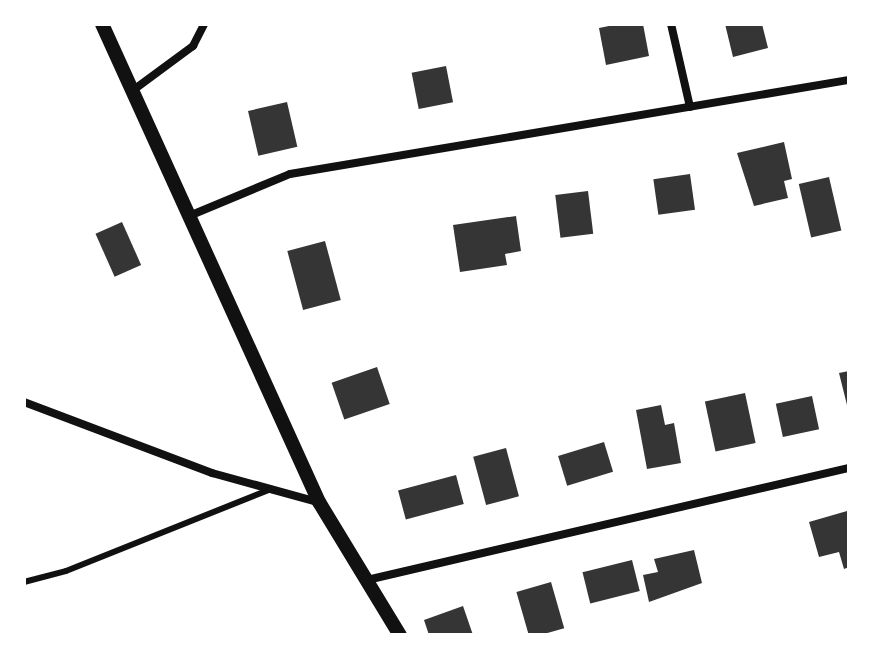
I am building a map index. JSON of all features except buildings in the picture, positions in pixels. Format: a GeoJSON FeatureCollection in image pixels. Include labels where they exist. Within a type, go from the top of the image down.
{"type":"FeatureCollection","features":[{"type":"Feature","properties":{"kind":"street"},"geometry":{"type":"LineString","coordinates":[[102,24],[319,502],[400,635]]}},
{"type":"Feature","properties":{"kind":"street"},"geometry":{"type":"LineString","coordinates":[[132,91],[193,46],[204,24]]}},
{"type":"Feature","properties":{"kind":"street"},"geometry":{"type":"LineString","coordinates":[[671,24],[690,107]]}},
{"type":"Feature","properties":{"kind":"street"},"geometry":{"type":"LineString","coordinates":[[189,216],[290,174],[849,80]]}},
{"type":"Feature","properties":{"kind":"street"},"geometry":{"type":"LineString","coordinates":[[24,402],[212,473],[319,502]]}},
{"type":"Feature","properties":{"kind":"street"},"geometry":{"type":"LineString","coordinates":[[367,580],[849,468]]}},
{"type":"Feature","properties":{"kind":"lane"},"geometry":{"type":"LineString","coordinates":[[24,582],[80,565],[271,489]]}}]}
